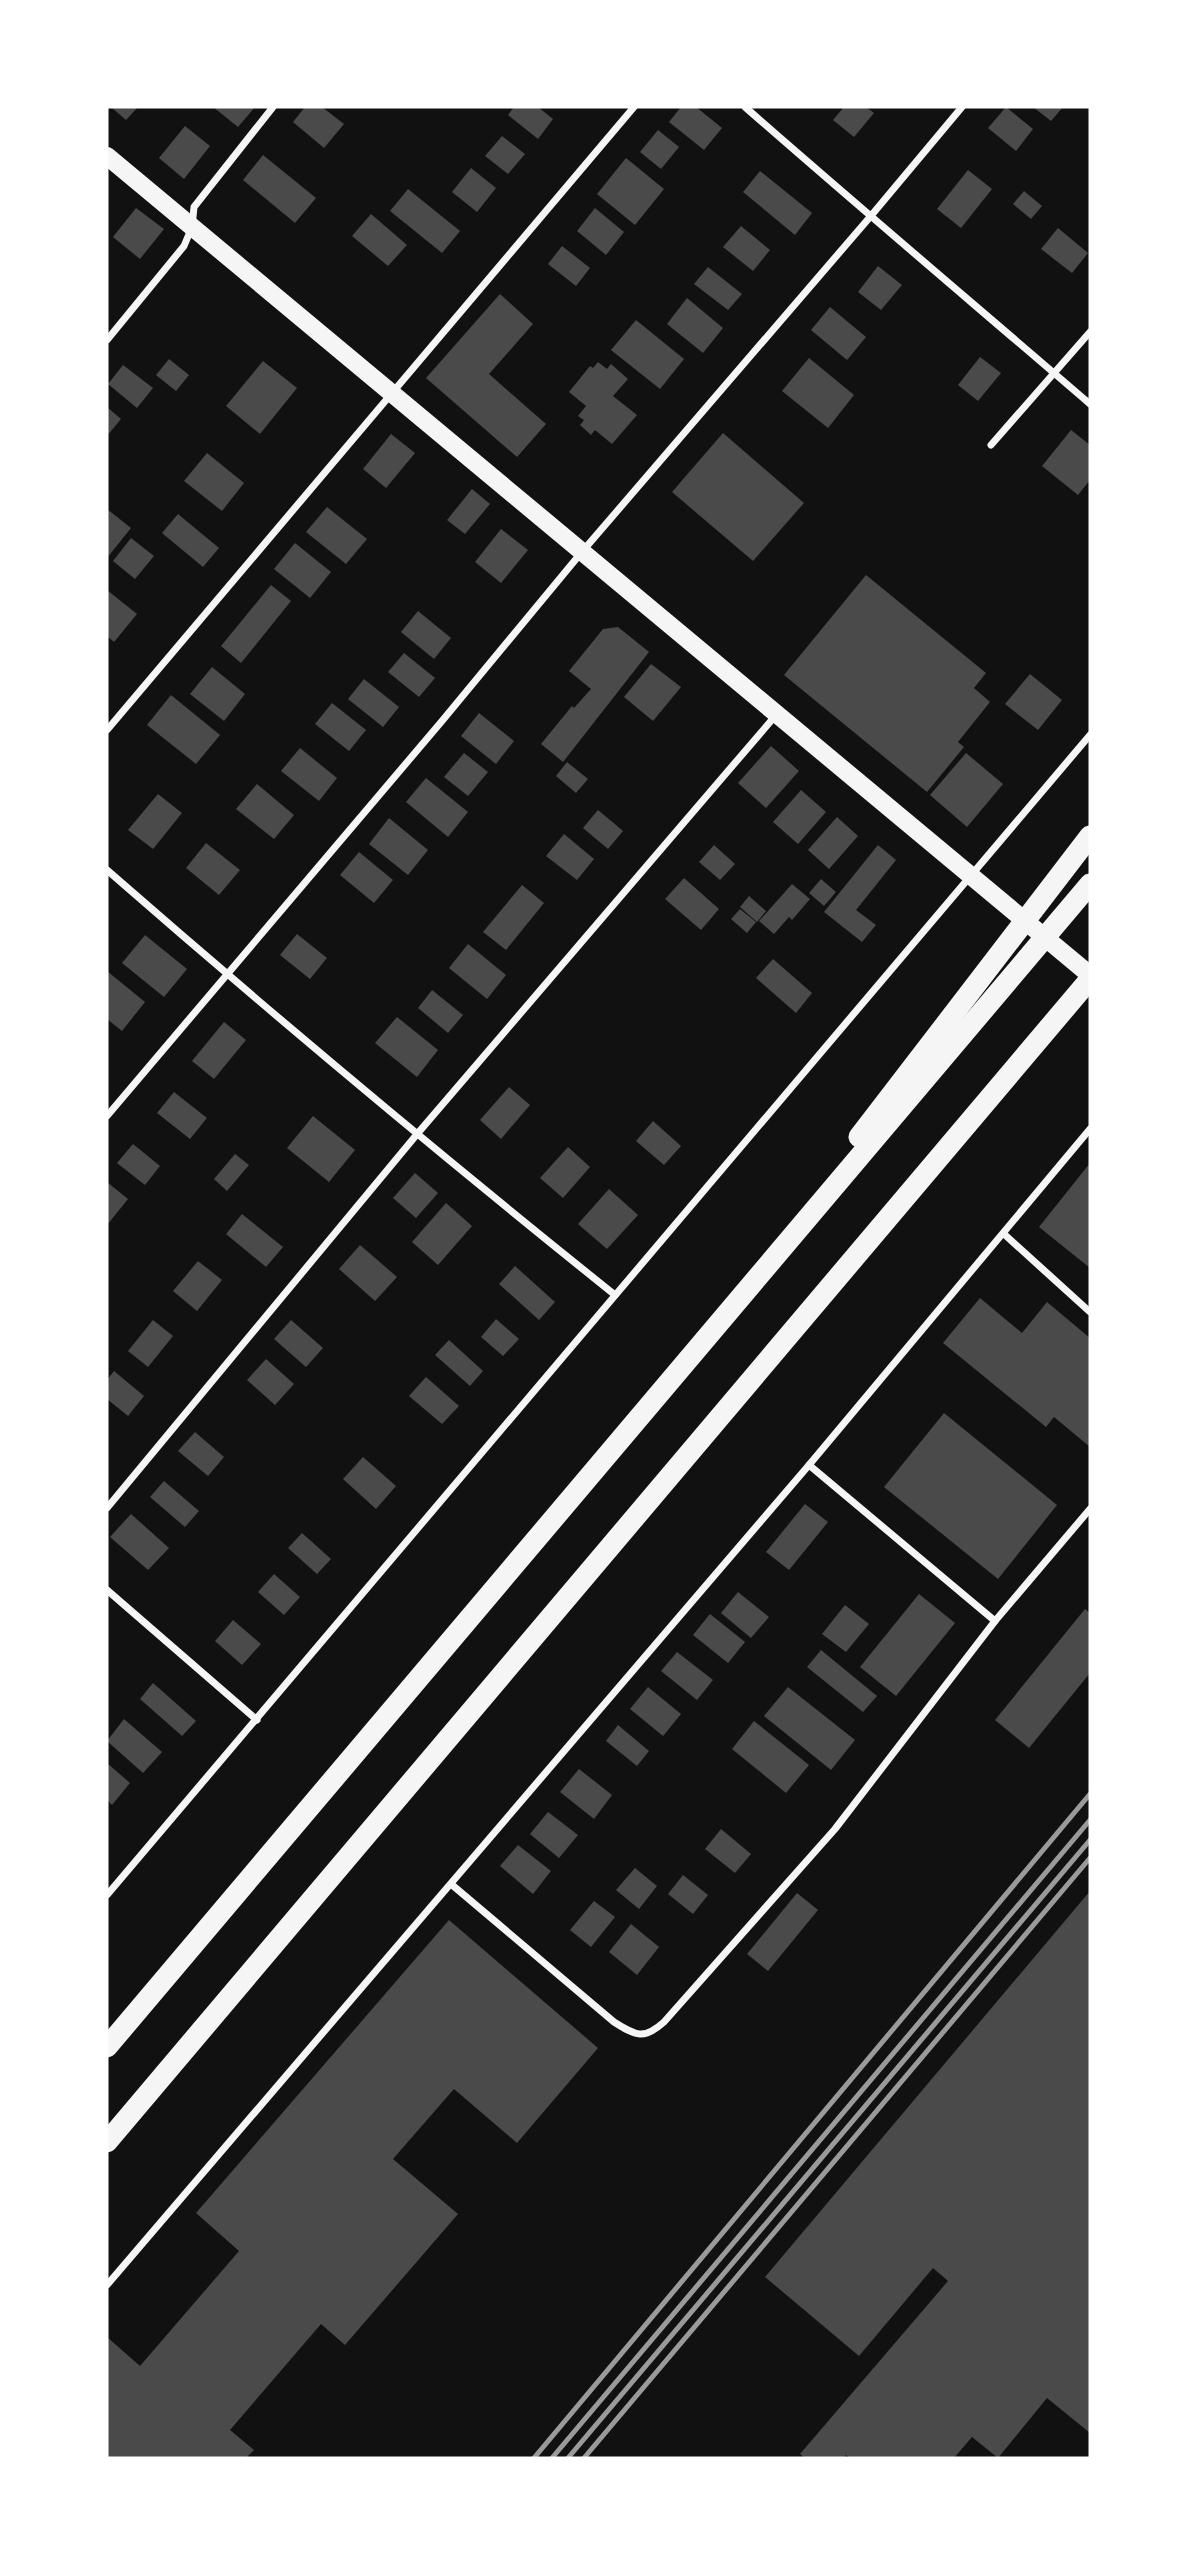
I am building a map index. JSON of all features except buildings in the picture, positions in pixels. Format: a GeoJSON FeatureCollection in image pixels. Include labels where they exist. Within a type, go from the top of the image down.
{"type":"FeatureCollection","features":[{"type":"Feature","properties":{"kind":"highway"},"geometry":{"type":"LineString","coordinates":[[683,1367],[1090,836]]}},
{"type":"Feature","properties":{"kind":"highway"},"geometry":{"type":"LineString","coordinates":[[107,2047],[1090,884]]}},
{"type":"Feature","properties":{"kind":"highway"},"geometry":{"type":"LineString","coordinates":[[107,2142],[1090,977]]}},
{"type":"Feature","properties":{"kind":"main road"},"geometry":{"type":"LineString","coordinates":[[107,156],[1090,977]]}},
{"type":"Feature","properties":{"kind":"street"},"geometry":{"type":"LineString","coordinates":[[107,340],[184,246],[192,227],[194,207],[273,107]]}},
{"type":"Feature","properties":{"kind":"street"},"geometry":{"type":"LineString","coordinates":[[107,730],[634,107]]}},
{"type":"Feature","properties":{"kind":"street"},"geometry":{"type":"LineString","coordinates":[[745,107],[1090,404]]}},
{"type":"Feature","properties":{"kind":"street"},"geometry":{"type":"LineString","coordinates":[[107,1116],[442,721],[581,552],[962,107]]}},
{"type":"Feature","properties":{"kind":"street"},"geometry":{"type":"LineString","coordinates":[[991,445],[1090,332]]}},
{"type":"Feature","properties":{"kind":"street"},"geometry":{"type":"LineString","coordinates":[[107,1508],[418,1133],[776,714]]}},
{"type":"Feature","properties":{"kind":"street"},"geometry":{"type":"LineString","coordinates":[[107,1895],[1090,735]]}},
{"type":"Feature","properties":{"kind":"street"},"geometry":{"type":"LineString","coordinates":[[107,870],[505,1207],[615,1295]]}},
{"type":"Feature","properties":{"kind":"street"},"geometry":{"type":"LineString","coordinates":[[107,2286],[809,1465],[1090,1129]]}},
{"type":"Feature","properties":{"kind":"street"},"geometry":{"type":"LineString","coordinates":[[1004,1234],[1090,1312]]}},
{"type":"Feature","properties":{"kind":"street"},"geometry":{"type":"LineString","coordinates":[[809,1465],[995,1621]]}},
{"type":"Feature","properties":{"kind":"street"},"geometry":{"type":"LineString","coordinates":[[451,1884],[614,2022],[636,2034],[647,2035],[653,2032],[835,1829],[995,1621],[1090,1509]]}},
{"type":"Feature","properties":{"kind":"street"},"geometry":{"type":"LineString","coordinates":[[107,1590],[257,1720]]}},
{"type":"Feature","properties":{"kind":"railway"},"geometry":{"type":"LineString","coordinates":[[534,2458],[1090,1794]]}},
{"type":"Feature","properties":{"kind":"railway"},"geometry":{"type":"LineString","coordinates":[[552,2458],[1090,1820]]}},
{"type":"Feature","properties":{"kind":"railway"},"geometry":{"type":"LineString","coordinates":[[568,2458],[1090,1840]]}},
{"type":"Feature","properties":{"kind":"railway"},"geometry":{"type":"LineString","coordinates":[[584,2458],[1090,1858]]}}]}
